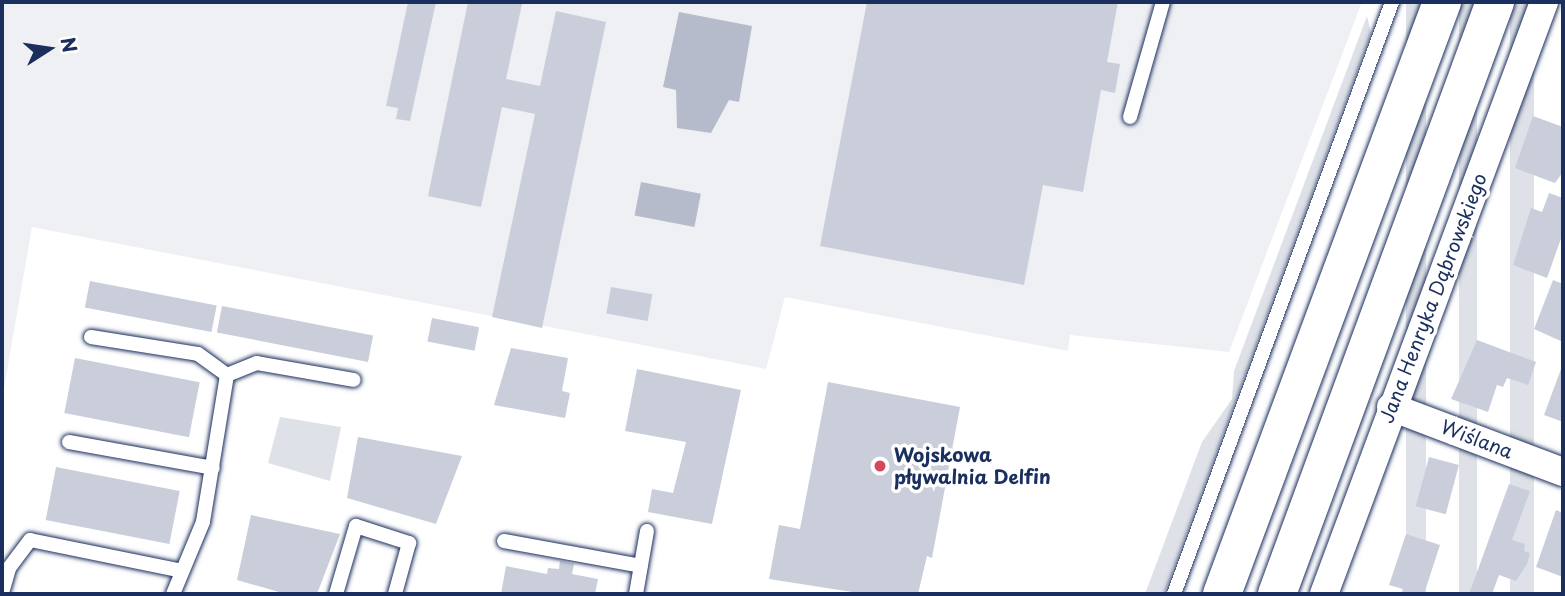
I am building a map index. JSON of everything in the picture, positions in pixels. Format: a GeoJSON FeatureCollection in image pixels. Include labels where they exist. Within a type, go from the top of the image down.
{"type":"FeatureCollection","features":[{"type":"Feature","properties":{"kind":"main road"},"geometry":{"type":"LineString","coordinates":[[1222,594],[1442,2]]}},
{"type":"Feature","properties":{"kind":"main road"},"geometry":{"type":"LineString","coordinates":[[1277,594],[1495,2]]}},
{"type":"Feature","properties":{"kind":"street","name":"Jana Henryka Dąbrowskiego"},"geometry":{"type":"LineString","coordinates":[[1324,594],[1391,407],[1544,2]]}},
{"type":"Feature","properties":{"kind":"street","name":"Wiślana"},"geometry":{"type":"LineString","coordinates":[[1391,407],[1563,472]]}},
{"type":"Feature","properties":{"kind":"lane"},"geometry":{"type":"LineString","coordinates":[[1130,117],[1163,2]]}},
{"type":"Feature","properties":{"kind":"lane"},"geometry":{"type":"LineString","coordinates":[[1174,594],[1390,2]]}},
{"type":"Feature","properties":{"kind":"lane"},"geometry":{"type":"LineString","coordinates":[[91,337],[198,354],[227,375]]}},
{"type":"Feature","properties":{"kind":"lane"},"geometry":{"type":"LineString","coordinates":[[227,375],[257,363],[354,380]]}},
{"type":"Feature","properties":{"kind":"lane"},"geometry":{"type":"LineString","coordinates":[[173,594],[203,522],[227,375]]}},
{"type":"Feature","properties":{"kind":"lane"},"geometry":{"type":"LineString","coordinates":[[69,442],[213,468]]}},
{"type":"Feature","properties":{"kind":"lane"},"geometry":{"type":"LineString","coordinates":[[336,594],[356,526],[409,543],[395,594]]}},
{"type":"Feature","properties":{"kind":"lane"},"geometry":{"type":"LineString","coordinates":[[636,594],[647,531]]}},
{"type":"Feature","properties":{"kind":"lane"},"geometry":{"type":"LineString","coordinates":[[2,593],[9,568],[30,540],[183,571]]}},
{"type":"Feature","properties":{"kind":"lane"},"geometry":{"type":"LineString","coordinates":[[505,541],[641,566]]}},
{"type":"Feature","properties":{"kind":"shaded area"},"geometry":{"type":"Polygon","coordinates":[[[2,2],[1362,2],[1229,352],[1070,335],[1068,351],[785,297],[766,369],[32,227],[2,400],[2,2]]]}},
{"type":"Feature","properties":{"kind":"shaded area"},"geometry":{"type":"Polygon","coordinates":[[[1406,2],[1426,2],[1426,594],[1406,594],[1406,2]]]}},
{"type":"Feature","properties":{"kind":"shaded area"},"geometry":{"type":"Polygon","coordinates":[[[1459,2],[1477,2],[1477,594],[1459,594],[1459,2]]]}},
{"type":"Feature","properties":{"kind":"shaded area"},"geometry":{"type":"Polygon","coordinates":[[[1510,2],[1534,2],[1534,594],[1510,594],[1510,2]]]}},
{"type":"Feature","properties":{"kind":"shaded area"},"geometry":{"type":"Polygon","coordinates":[[[1367,16],[1371,33],[1164,594],[1145,594],[1202,442],[1232,399],[1234,371],[1367,16]]]}},
{"type":"Feature","properties":{"kind":"shaded area"},"geometry":{"type":"Polygon","coordinates":[[[280,417],[341,427],[330,481],[268,463],[280,417]]]}},
{"type":"Feature","properties":{"kind":"water"},"geometry":{"type":"Polygon","coordinates":[[[679,12],[752,26],[739,102],[729,100],[711,133],[677,128],[676,90],[663,87],[679,12]]]}},
{"type":"Feature","properties":{"kind":"water"},"geometry":{"type":"Polygon","coordinates":[[[641,182],[701,194],[694,227],[635,215],[641,182]]]}},
{"type":"Feature","properties":{"kind":"building"},"geometry":{"type":"Polygon","coordinates":[[[408,2],[436,2],[410,121],[396,119],[398,108],[386,106],[408,2]]]}},
{"type":"Feature","properties":{"kind":"building"},"geometry":{"type":"Polygon","coordinates":[[[468,2],[522,4],[506,79],[540,86],[556,11],[606,22],[542,328],[492,317],[535,114],[502,107],[481,207],[428,196],[468,2]]]}},
{"type":"Feature","properties":{"kind":"building"},"geometry":{"type":"Polygon","coordinates":[[[867,2],[1118,2],[1107,62],[1120,64],[1115,93],[1101,90],[1083,192],[1043,185],[1024,285],[820,246],[867,2]]]}},
{"type":"Feature","properties":{"kind":"building"},"geometry":{"type":"Polygon","coordinates":[[[1533,116],[1563,127],[1563,172],[1555,183],[1515,168],[1533,116]]]}},
{"type":"Feature","properties":{"kind":"building"},"geometry":{"type":"Polygon","coordinates":[[[1549,193],[1563,198],[1563,233],[1547,278],[1513,265],[1531,208],[1542,212],[1549,193]]]}},
{"type":"Feature","properties":{"kind":"building"},"geometry":{"type":"Polygon","coordinates":[[[1553,280],[1563,284],[1563,342],[1534,329],[1553,280]]]}},
{"type":"Feature","properties":{"kind":"building"},"geometry":{"type":"Polygon","coordinates":[[[90,281],[217,306],[211,332],[85,308],[90,281]]]}},
{"type":"Feature","properties":{"kind":"building"},"geometry":{"type":"Polygon","coordinates":[[[611,287],[652,294],[648,321],[606,314],[611,287]]]}},
{"type":"Feature","properties":{"kind":"building"},"geometry":{"type":"Polygon","coordinates":[[[222,306],[373,335],[368,362],[217,333],[222,306]]]}},
{"type":"Feature","properties":{"kind":"building"},"geometry":{"type":"Polygon","coordinates":[[[432,318],[479,327],[475,351],[427,342],[432,318]]]}},
{"type":"Feature","properties":{"kind":"building"},"geometry":{"type":"Polygon","coordinates":[[[1477,340],[1536,362],[1528,385],[1507,378],[1503,387],[1497,385],[1488,412],[1451,399],[1477,340]]]}},
{"type":"Feature","properties":{"kind":"building"},"geometry":{"type":"Polygon","coordinates":[[[511,348],[568,358],[562,391],[570,393],[565,418],[494,405],[511,348]]]}},
{"type":"Feature","properties":{"kind":"building"},"geometry":{"type":"Polygon","coordinates":[[[75,358],[200,382],[189,437],[64,413],[75,358]]]}},
{"type":"Feature","properties":{"kind":"building"},"geometry":{"type":"Polygon","coordinates":[[[637,369],[741,390],[712,524],[648,512],[652,489],[673,493],[686,442],[625,431],[637,369]]]}},
{"type":"Feature","properties":{"kind":"building"},"geometry":{"type":"Polygon","coordinates":[[[1561,369],[1563,370],[1563,422],[1544,415],[1561,369]]]}},
{"type":"Feature","properties":{"kind":"building","name":"Wojskowa pływalnia Delfin"},"geometry":{"type":"Polygon","coordinates":[[[828,382],[960,407],[932,558],[927,556],[918,594],[865,594],[769,579],[779,525],[800,529],[828,382]]]}},
{"type":"Feature","properties":{"kind":"building"},"geometry":{"type":"Polygon","coordinates":[[[358,437],[462,456],[436,524],[347,498],[358,437]]]}},
{"type":"Feature","properties":{"kind":"building"},"geometry":{"type":"Polygon","coordinates":[[[1429,457],[1459,465],[1446,514],[1416,506],[1429,457]]]}},
{"type":"Feature","properties":{"kind":"building"},"geometry":{"type":"Polygon","coordinates":[[[56,467],[180,491],[169,544],[46,520],[56,467]]]}},
{"type":"Feature","properties":{"kind":"building"},"geometry":{"type":"Polygon","coordinates":[[[1509,484],[1530,491],[1512,540],[1525,544],[1524,551],[1530,553],[1527,564],[1516,581],[1499,575],[1492,594],[1469,594],[1509,484]]]}},
{"type":"Feature","properties":{"kind":"building"},"geometry":{"type":"Polygon","coordinates":[[[1556,510],[1563,513],[1563,577],[1536,567],[1556,510]]]}},
{"type":"Feature","properties":{"kind":"building"},"geometry":{"type":"Polygon","coordinates":[[[251,515],[340,534],[317,594],[286,594],[237,580],[251,515]]]}},
{"type":"Feature","properties":{"kind":"building"},"geometry":{"type":"Polygon","coordinates":[[[1406,534],[1440,545],[1424,594],[1401,594],[1403,589],[1389,585],[1406,534]]]}},
{"type":"Feature","properties":{"kind":"building"},"geometry":{"type":"Polygon","coordinates":[[[560,561],[574,564],[572,574],[598,579],[595,594],[501,594],[506,566],[547,574],[548,568],[559,569],[560,561]]]}},
{"type":"Feature","properties":{"kind":"place","name":"Wojskowa pływalnia Delfin"},"geometry":{"type":"Point","coordinates":[880,466]}}]}
